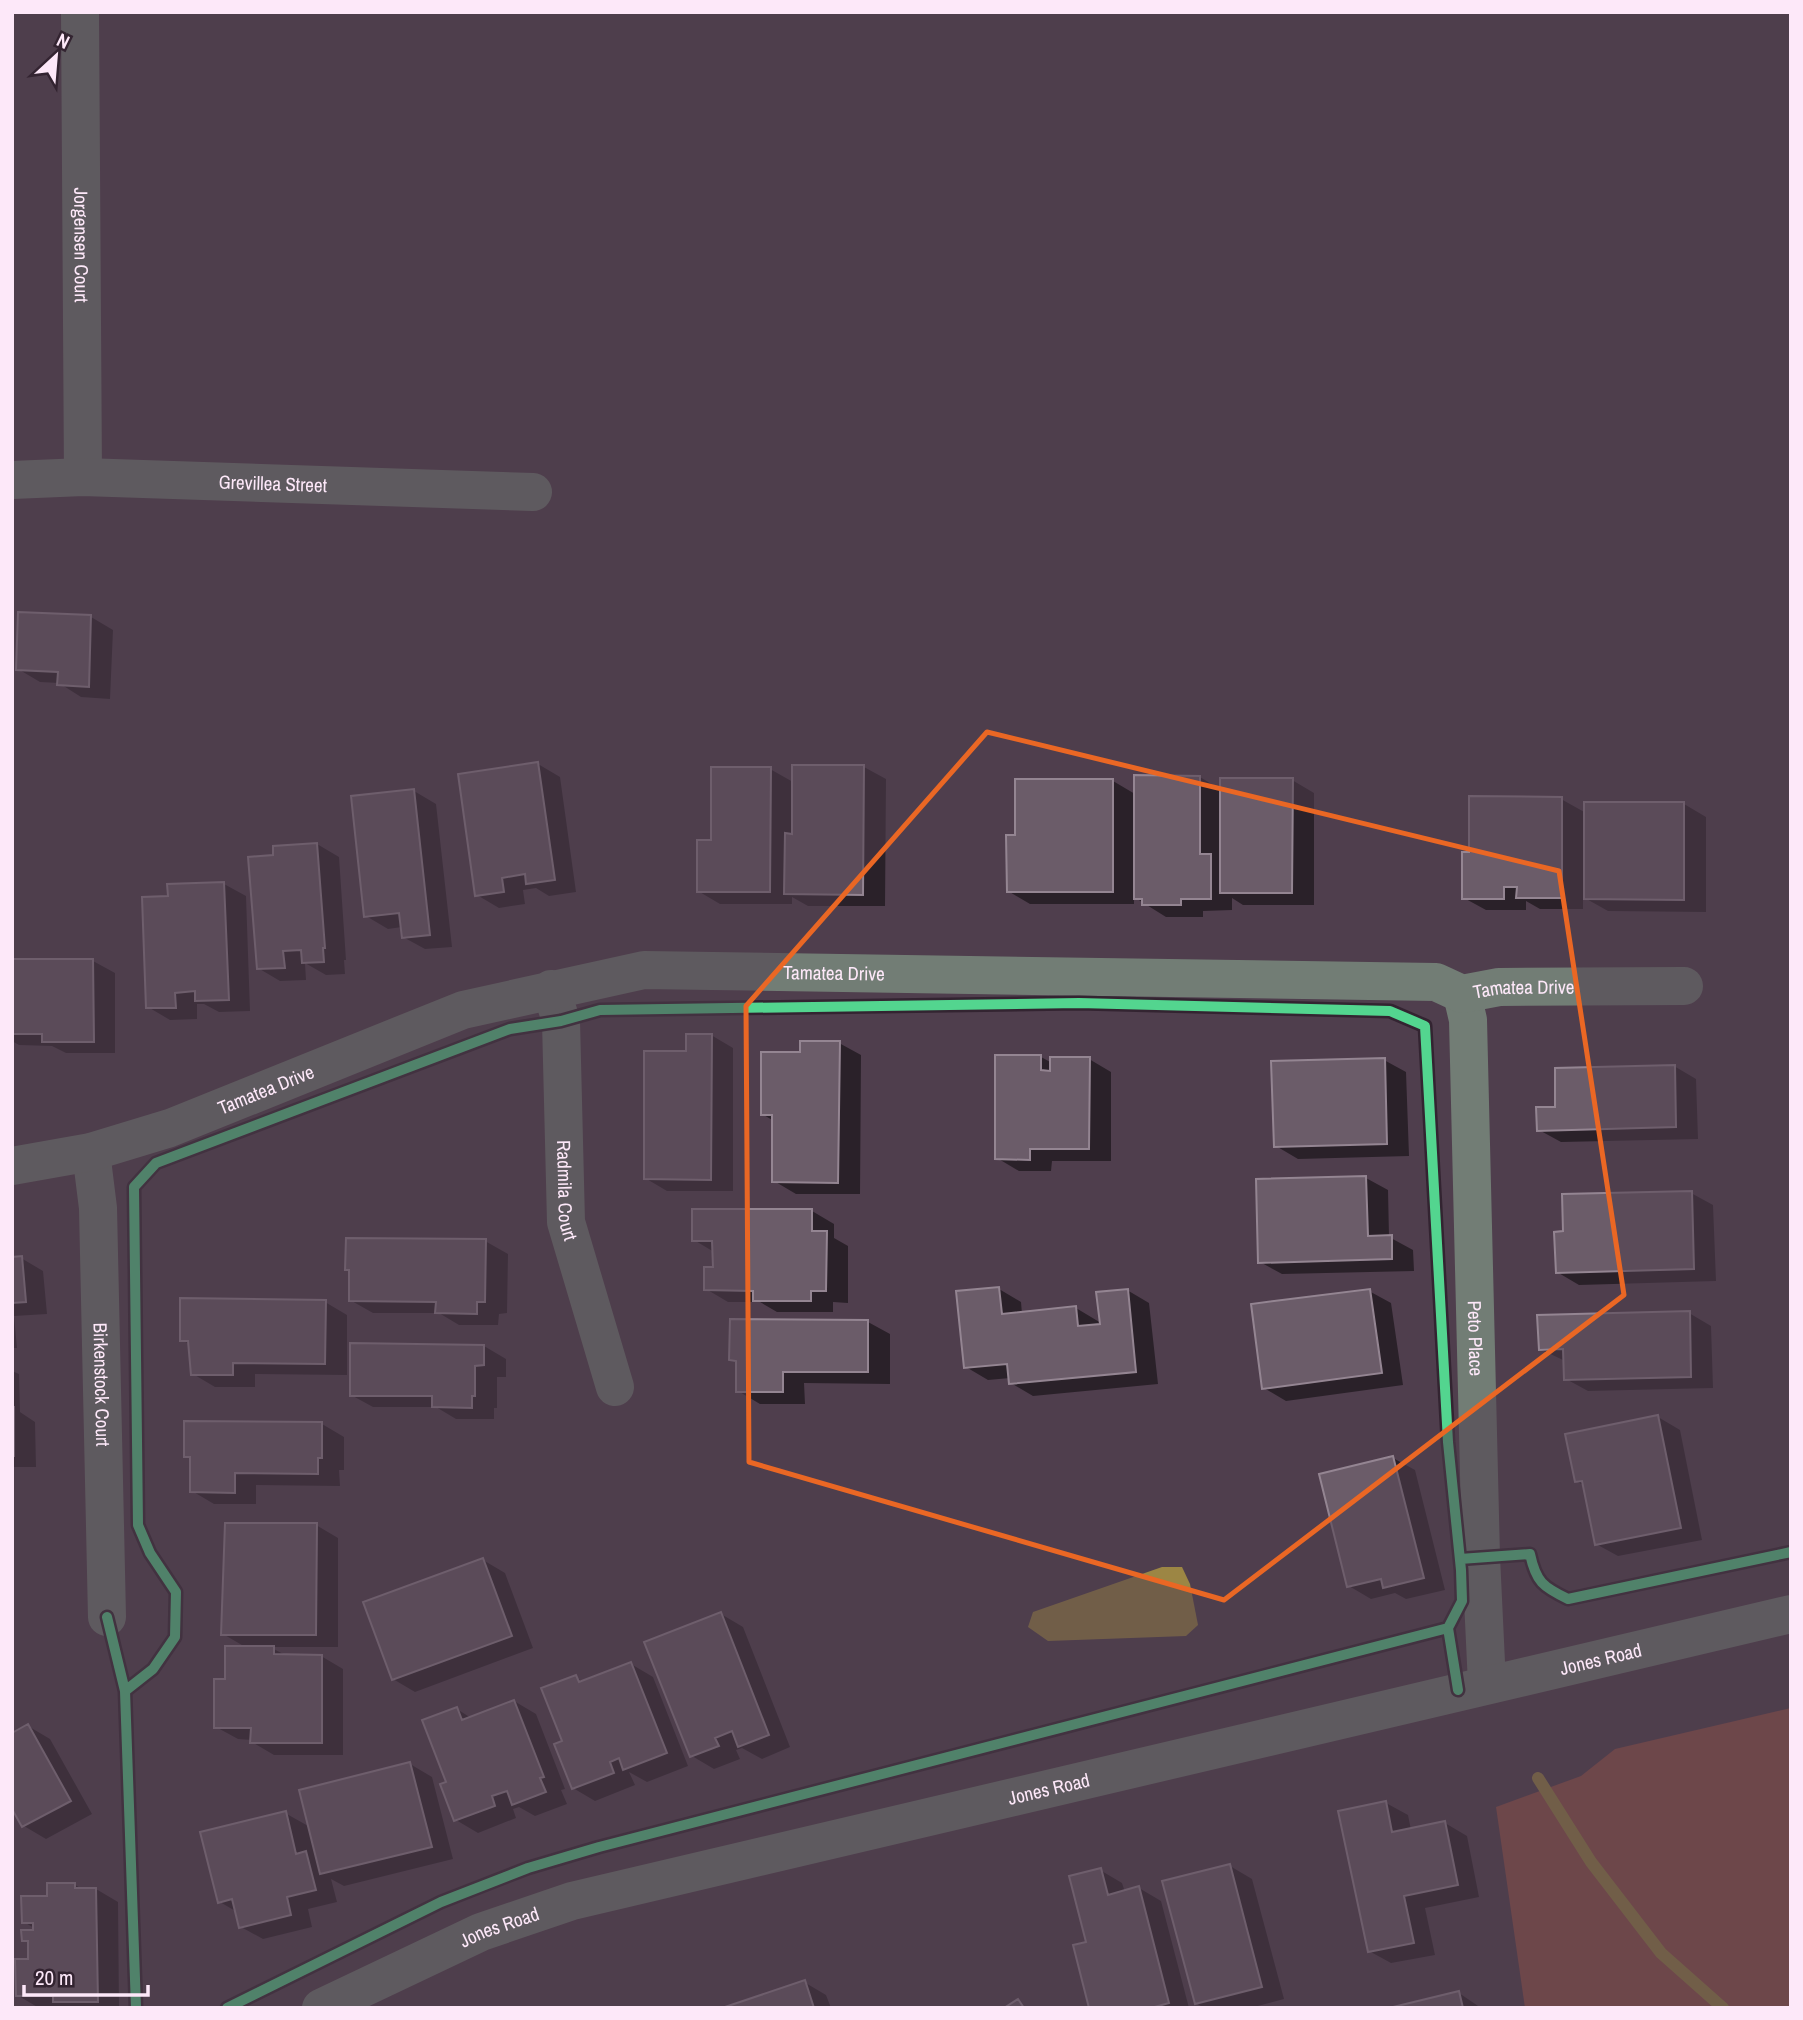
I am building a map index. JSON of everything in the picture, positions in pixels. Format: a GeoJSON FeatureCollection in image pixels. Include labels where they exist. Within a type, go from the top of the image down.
{"type":"FeatureCollection","features":[{"type":"Feature","properties":{"kind":"street","name":"Jorgensen Court"},"geometry":{"type":"LineString","coordinates":[[80,12],[83,477]]}},
{"type":"Feature","properties":{"kind":"street","name":"Grevillea Street"},"geometry":{"type":"LineString","coordinates":[[12,480],[83,477],[533,492]]}},
{"type":"Feature","properties":{"kind":"street","name":"Tamatea Drive"},"geometry":{"type":"LineString","coordinates":[[12,1166],[91,1152],[170,1128],[463,1010],[644,970],[1436,982],[1462,994],[1499,987],[1684,986]]}},
{"type":"Feature","properties":{"kind":"street","name":"Radmila Court"},"geometry":{"type":"LineString","coordinates":[[551,989],[561,1021],[566,1222],[615,1387]]}},
{"type":"Feature","properties":{"kind":"street","name":"Peto Place"},"geometry":{"type":"LineString","coordinates":[[1462,994],[1468,1020],[1481,1557],[1487,1684]]}},
{"type":"Feature","properties":{"kind":"street","name":"Birkenstock Court"},"geometry":{"type":"LineString","coordinates":[[91,1152],[98,1208],[107,1617]]}},
{"type":"Feature","properties":{"kind":"street","name":"Jones Road"},"geometry":{"type":"LineString","coordinates":[[321,2008],[481,1932],[572,1901],[1791,1614]]}},
{"type":"Feature","properties":{"kind":"highlighted area"},"geometry":{"type":"Polygon","coordinates":[[[987,732],[1559,871],[1624,1295],[1224,1600],[749,1462],[746,1006],[987,732]]]}},
{"type":"Feature","properties":{"kind":"shaded area"},"geometry":{"type":"Polygon","coordinates":[[[1162,1567],[1182,1567],[1190,1584],[1198,1625],[1186,1636],[1048,1641],[1028,1627],[1033,1612],[1162,1567]]]}},
{"type":"Feature","properties":{"kind":"shaded area"},"geometry":{"type":"Polygon","coordinates":[[[1791,1708],[1791,2008],[1525,2008],[1496,1807],[1581,1776],[1615,1749],[1791,1708]]]}},
{"type":"Feature","properties":{"kind":"building"},"geometry":{"type":"Polygon","coordinates":[[[18,612],[91,615],[89,687],[57,685],[58,672],[16,670],[18,612]]]}},
{"type":"Feature","properties":{"kind":"building"},"geometry":{"type":"Polygon","coordinates":[[[538,762],[555,880],[526,884],[525,874],[502,878],[504,892],[475,896],[458,774],[538,762]]]}},
{"type":"Feature","properties":{"kind":"building"},"geometry":{"type":"Polygon","coordinates":[[[792,765],[864,765],[863,895],[784,894],[785,833],[792,834],[792,765]]]}},
{"type":"Feature","properties":{"kind":"building"},"geometry":{"type":"Polygon","coordinates":[[[711,767],[771,767],[770,892],[697,892],[697,840],[711,840],[711,767]]]}},
{"type":"Feature","properties":{"kind":"building"},"geometry":{"type":"Polygon","coordinates":[[[1134,775],[1200,776],[1200,854],[1211,854],[1211,899],[1181,899],[1181,905],[1142,905],[1142,899],[1134,899],[1134,775]]]}},
{"type":"Feature","properties":{"kind":"building"},"geometry":{"type":"Polygon","coordinates":[[[1220,778],[1293,778],[1292,893],[1220,893],[1220,778]]]}},
{"type":"Feature","properties":{"kind":"building"},"geometry":{"type":"Polygon","coordinates":[[[1015,779],[1113,779],[1113,892],[1007,892],[1006,835],[1015,835],[1015,779]]]}},
{"type":"Feature","properties":{"kind":"building"},"geometry":{"type":"Polygon","coordinates":[[[414,789],[430,935],[402,938],[399,913],[364,917],[351,796],[414,789]]]}},
{"type":"Feature","properties":{"kind":"building"},"geometry":{"type":"Polygon","coordinates":[[[1469,796],[1562,797],[1562,898],[1516,898],[1517,887],[1504,887],[1504,899],[1462,899],[1462,852],[1469,852],[1469,796]]]}},
{"type":"Feature","properties":{"kind":"building"},"geometry":{"type":"Polygon","coordinates":[[[1584,802],[1684,802],[1684,900],[1584,899],[1584,802]]]}},
{"type":"Feature","properties":{"kind":"building"},"geometry":{"type":"Polygon","coordinates":[[[317,843],[324,962],[302,963],[301,950],[283,951],[285,968],[257,969],[248,857],[273,855],[273,846],[317,843]]]}},
{"type":"Feature","properties":{"kind":"building"},"geometry":{"type":"Polygon","coordinates":[[[224,882],[229,1000],[195,1001],[195,991],[175,993],[176,1008],[146,1008],[142,897],[168,896],[167,884],[224,882]]]}},
{"type":"Feature","properties":{"kind":"building"},"geometry":{"type":"Polygon","coordinates":[[[12,959],[93,959],[94,1042],[42,1042],[42,1034],[12,1034],[12,959]]]}},
{"type":"Feature","properties":{"kind":"building"},"geometry":{"type":"Polygon","coordinates":[[[686,1034],[712,1034],[711,1180],[644,1179],[644,1051],[686,1051],[686,1034]]]}},
{"type":"Feature","properties":{"kind":"building"},"geometry":{"type":"Polygon","coordinates":[[[800,1041],[840,1041],[838,1183],[772,1182],[772,1115],[761,1115],[761,1052],[800,1052],[800,1041]]]}},
{"type":"Feature","properties":{"kind":"building"},"geometry":{"type":"Polygon","coordinates":[[[995,1055],[1041,1055],[1041,1070],[1050,1071],[1050,1057],[1090,1057],[1089,1149],[1030,1149],[1030,1160],[995,1159],[995,1055]]]}},
{"type":"Feature","properties":{"kind":"building"},"geometry":{"type":"Polygon","coordinates":[[[1385,1058],[1387,1144],[1274,1147],[1271,1061],[1385,1058]]]}},
{"type":"Feature","properties":{"kind":"building"},"geometry":{"type":"Polygon","coordinates":[[[1675,1065],[1676,1127],[1537,1131],[1536,1107],[1555,1107],[1555,1068],[1675,1065]]]}},
{"type":"Feature","properties":{"kind":"building"},"geometry":{"type":"Polygon","coordinates":[[[1366,1176],[1368,1236],[1392,1235],[1392,1259],[1258,1263],[1256,1179],[1366,1176]]]}},
{"type":"Feature","properties":{"kind":"building"},"geometry":{"type":"Polygon","coordinates":[[[1692,1191],[1694,1269],[1556,1273],[1554,1232],[1563,1231],[1562,1194],[1692,1191]]]}},
{"type":"Feature","properties":{"kind":"building"},"geometry":{"type":"Polygon","coordinates":[[[692,1209],[812,1209],[812,1231],[827,1231],[826,1291],[811,1291],[811,1301],[753,1301],[753,1291],[704,1290],[704,1267],[713,1267],[712,1241],[692,1241],[692,1209]]]}},
{"type":"Feature","properties":{"kind":"building"},"geometry":{"type":"Polygon","coordinates":[[[346,1238],[486,1239],[485,1302],[477,1302],[477,1314],[435,1313],[436,1302],[349,1301],[349,1270],[345,1270],[346,1238]]]}},
{"type":"Feature","properties":{"kind":"building"},"geometry":{"type":"Polygon","coordinates":[[[22,1256],[26,1302],[12,1303],[12,1257],[22,1256]]]}},
{"type":"Feature","properties":{"kind":"building"},"geometry":{"type":"Polygon","coordinates":[[[999,1287],[1002,1314],[1076,1306],[1078,1326],[1100,1324],[1096,1292],[1128,1289],[1136,1372],[1009,1384],[1007,1364],[964,1368],[956,1291],[999,1287]]]}},
{"type":"Feature","properties":{"kind":"building"},"geometry":{"type":"Polygon","coordinates":[[[1370,1289],[1382,1373],[1262,1389],[1251,1304],[1370,1289]]]}},
{"type":"Feature","properties":{"kind":"building"},"geometry":{"type":"Polygon","coordinates":[[[180,1298],[326,1300],[325,1364],[233,1363],[233,1375],[191,1375],[188,1341],[180,1341],[180,1298]]]}},
{"type":"Feature","properties":{"kind":"building"},"geometry":{"type":"Polygon","coordinates":[[[1690,1311],[1691,1377],[1564,1380],[1563,1349],[1539,1350],[1537,1315],[1690,1311]]]}},
{"type":"Feature","properties":{"kind":"building"},"geometry":{"type":"Polygon","coordinates":[[[730,1319],[868,1320],[868,1372],[783,1372],[783,1392],[736,1392],[736,1361],[729,1360],[730,1319]]]}},
{"type":"Feature","properties":{"kind":"building"},"geometry":{"type":"Polygon","coordinates":[[[350,1343],[484,1345],[484,1365],[475,1366],[475,1396],[472,1396],[472,1408],[432,1407],[432,1396],[350,1396],[350,1343]]]}},
{"type":"Feature","properties":{"kind":"building"},"geometry":{"type":"Polygon","coordinates":[[[14,1407],[14,1456],[12,1456],[14,1407]]]}},
{"type":"Feature","properties":{"kind":"building"},"geometry":{"type":"Polygon","coordinates":[[[1658,1415],[1681,1528],[1595,1545],[1582,1481],[1575,1482],[1565,1434],[1658,1415]]]}},
{"type":"Feature","properties":{"kind":"building"},"geometry":{"type":"Polygon","coordinates":[[[184,1421],[322,1422],[322,1458],[318,1458],[318,1474],[235,1473],[235,1493],[190,1492],[190,1457],[184,1457],[184,1421]]]}},
{"type":"Feature","properties":{"kind":"building"},"geometry":{"type":"Polygon","coordinates":[[[1393,1456],[1424,1578],[1383,1588],[1381,1579],[1347,1587],[1319,1474],[1393,1456]]]}},
{"type":"Feature","properties":{"kind":"building"},"geometry":{"type":"Polygon","coordinates":[[[225,1523],[317,1523],[316,1635],[221,1635],[225,1523]]]}},
{"type":"Feature","properties":{"kind":"building"},"geometry":{"type":"Polygon","coordinates":[[[483,1558],[512,1636],[392,1680],[363,1602],[483,1558]]]}},
{"type":"Feature","properties":{"kind":"building"},"geometry":{"type":"Polygon","coordinates":[[[721,1612],[769,1735],[738,1747],[732,1731],[715,1738],[719,1746],[690,1757],[644,1642],[721,1612]]]}},
{"type":"Feature","properties":{"kind":"building"},"geometry":{"type":"Polygon","coordinates":[[[225,1646],[274,1646],[274,1654],[322,1655],[322,1743],[250,1743],[251,1728],[214,1728],[214,1679],[225,1679],[225,1646]]]}},
{"type":"Feature","properties":{"kind":"building"},"geometry":{"type":"Polygon","coordinates":[[[631,1662],[667,1753],[623,1770],[619,1758],[610,1762],[614,1773],[572,1789],[554,1744],[562,1741],[541,1688],[576,1675],[579,1682],[631,1662]]]}},
{"type":"Feature","properties":{"kind":"building"},"geometry":{"type":"Polygon","coordinates":[[[514,1700],[544,1777],[540,1778],[546,1792],[512,1805],[507,1791],[492,1796],[495,1806],[454,1821],[440,1784],[446,1782],[422,1720],[457,1707],[462,1720],[514,1700]]]}},
{"type":"Feature","properties":{"kind":"building"},"geometry":{"type":"Polygon","coordinates":[[[28,1724],[71,1801],[22,1827],[12,1809],[12,1733],[28,1724]]]}},
{"type":"Feature","properties":{"kind":"building"},"geometry":{"type":"Polygon","coordinates":[[[410,1762],[432,1847],[320,1874],[299,1790],[410,1762]]]}},
{"type":"Feature","properties":{"kind":"building"},"geometry":{"type":"Polygon","coordinates":[[[1386,1801],[1392,1832],[1445,1821],[1458,1885],[1404,1896],[1414,1943],[1368,1952],[1338,1811],[1386,1801]]]}},
{"type":"Feature","properties":{"kind":"building"},"geometry":{"type":"Polygon","coordinates":[[[286,1811],[296,1854],[306,1851],[316,1890],[287,1897],[291,1915],[239,1928],[232,1899],[218,1903],[200,1832],[286,1811]]]}},
{"type":"Feature","properties":{"kind":"building"},"geometry":{"type":"Polygon","coordinates":[[[1230,1864],[1262,1987],[1195,2004],[1162,1881],[1230,1864]]]}},
{"type":"Feature","properties":{"kind":"building"},"geometry":{"type":"Polygon","coordinates":[[[1101,1868],[1108,1895],[1139,1886],[1169,2003],[1151,2008],[1089,2008],[1073,1945],[1086,1942],[1069,1876],[1101,1868]]]}},
{"type":"Feature","properties":{"kind":"building"},"geometry":{"type":"Polygon","coordinates":[[[47,1883],[75,1883],[75,1888],[96,1888],[98,2002],[53,2002],[53,1996],[16,1996],[15,1959],[28,1959],[28,1941],[22,1941],[21,1930],[33,1930],[33,1923],[22,1923],[21,1896],[47,1896],[47,1883]]]}},
{"type":"Feature","properties":{"kind":"building"},"geometry":{"type":"Polygon","coordinates":[[[805,1980],[814,2008],[722,2008],[805,1980]]]}},
{"type":"Feature","properties":{"kind":"building"},"geometry":{"type":"Polygon","coordinates":[[[1459,1991],[1463,2008],[1389,2008],[1459,1991]]]}},
{"type":"Feature","properties":{"kind":"building"},"geometry":{"type":"Polygon","coordinates":[[[1018,1999],[1024,2008],[1004,2008],[1018,1999]]]}},
{"type":"Feature","properties":{"kind":"waterway"},"geometry":{"type":"LineString","coordinates":[[1538,1778],[1591,1862],[1661,1953],[1723,2008]]}},
{"type":"Feature","properties":{"kind":"cycle path"},"geometry":{"type":"LineString","coordinates":[[125,1691],[153,1669],[175,1637],[176,1592],[150,1553],[138,1525],[134,1187],[156,1163],[510,1029],[561,1021],[600,1010],[1079,1003],[1390,1011],[1425,1026],[1448,1442],[1461,1570],[1462,1601],[1448,1628],[1458,1690]]}},
{"type":"Feature","properties":{"kind":"cycle path"},"geometry":{"type":"LineString","coordinates":[[1460,1559],[1530,1554],[1535,1571],[1542,1582],[1568,1599],[1791,1552]]}},
{"type":"Feature","properties":{"kind":"cycle path"},"geometry":{"type":"LineString","coordinates":[[107,1617],[125,1691],[136,2008]]}},
{"type":"Feature","properties":{"kind":"cycle path"},"geometry":{"type":"LineString","coordinates":[[227,2008],[441,1902],[528,1868],[599,1847],[1448,1628]]}}]}
